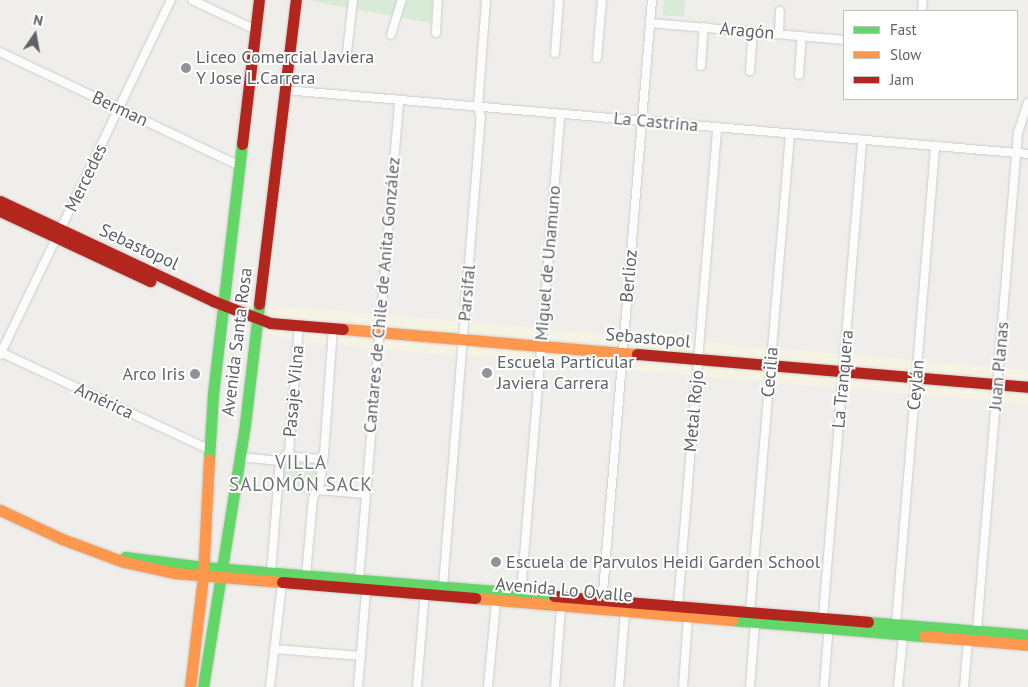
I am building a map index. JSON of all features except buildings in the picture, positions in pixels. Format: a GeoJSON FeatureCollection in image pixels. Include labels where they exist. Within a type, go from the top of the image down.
{"type":"FeatureCollection","features":[{"type":"Feature","properties":{"kind":"main road","name":"Avenida Santa Rosa"},"geometry":{"type":"LineString","coordinates":[[190,687],[203,572],[208,449],[222,309],[259,0]]}},
{"type":"Feature","properties":{"kind":"main road","name":"Avenida Santa Rosa"},"geometry":{"type":"LineString","coordinates":[[203,687],[260,322],[296,0]]}},
{"type":"Feature","properties":{"kind":"main road","name":"Sebastopol"},"geometry":{"type":"LineString","coordinates":[[0,201],[59,234]]}},
{"type":"Feature","properties":{"kind":"main road","name":"Sebastopol"},"geometry":{"type":"LineString","coordinates":[[0,211],[59,234],[222,309],[260,322],[1028,387]]}},
{"type":"Feature","properties":{"kind":"main road","name":"Avenida Lo Ovalle"},"geometry":{"type":"LineString","coordinates":[[0,510],[101,554],[203,572],[271,572],[358,579],[496,602],[561,608],[602,605],[678,605],[1028,635]]}},
{"type":"Feature","properties":{"kind":"main road","name":"Avenida Lo Ovalle"},"geometry":{"type":"LineString","coordinates":[[220,573],[282,584],[366,591],[425,591],[443,586],[521,592],[602,605],[625,613],[1028,645]]}},
{"type":"Feature","properties":{"kind":"street","name":"Mercedes"},"geometry":{"type":"LineString","coordinates":[[0,353],[171,0]]}},
{"type":"Feature","properties":{"kind":"street"},"geometry":{"type":"LineString","coordinates":[[192,0],[256,30]]}},
{"type":"Feature","properties":{"kind":"street"},"geometry":{"type":"LineString","coordinates":[[347,52],[352,0]]}},
{"type":"Feature","properties":{"kind":"street"},"geometry":{"type":"LineString","coordinates":[[391,35],[394,18],[401,13],[402,0]]}},
{"type":"Feature","properties":{"kind":"street"},"geometry":{"type":"LineString","coordinates":[[436,33],[438,0]]}},
{"type":"Feature","properties":{"kind":"street","name":"Parsifal"},"geometry":{"type":"LineString","coordinates":[[443,586],[481,118],[478,107],[486,0]]}},
{"type":"Feature","properties":{"kind":"street"},"geometry":{"type":"LineString","coordinates":[[554,54],[559,0]]}},
{"type":"Feature","properties":{"kind":"street"},"geometry":{"type":"LineString","coordinates":[[597,58],[602,0]]}},
{"type":"Feature","properties":{"kind":"street","name":"Berlioz"},"geometry":{"type":"LineString","coordinates":[[602,605],[652,0]]}},
{"type":"Feature","properties":{"kind":"street"},"geometry":{"type":"LineString","coordinates":[[778,34],[780,11]]}},
{"type":"Feature","properties":{"kind":"street","name":"Aragón"},"geometry":{"type":"LineString","coordinates":[[650,23],[843,40]]}},
{"type":"Feature","properties":{"kind":"street"},"geometry":{"type":"LineString","coordinates":[[701,66],[704,27]]}},
{"type":"Feature","properties":{"kind":"street"},"geometry":{"type":"LineString","coordinates":[[750,71],[753,32]]}},
{"type":"Feature","properties":{"kind":"street"},"geometry":{"type":"LineString","coordinates":[[799,75],[802,36]]}},
{"type":"Feature","properties":{"kind":"street","name":"Berman"},"geometry":{"type":"LineString","coordinates":[[0,52],[240,166]]}},
{"type":"Feature","properties":{"kind":"street","name":"La Castrina"},"geometry":{"type":"LineString","coordinates":[[285,90],[1028,154]]}},
{"type":"Feature","properties":{"kind":"street","name":"Cantares de Chile de Anita González"},"geometry":{"type":"LineString","coordinates":[[358,579],[398,100]]}},
{"type":"Feature","properties":{"kind":"street","name":"Juan Planas"},"geometry":{"type":"LineString","coordinates":[[977,630],[1019,127],[1028,103]]}},
{"type":"Feature","properties":{"kind":"street","name":"Miguel de Unamuno"},"geometry":{"type":"LineString","coordinates":[[521,592],[560,114]]}},
{"type":"Feature","properties":{"kind":"street","name":"Metal Rojo"},"geometry":{"type":"LineString","coordinates":[[678,605],[717,127]]}},
{"type":"Feature","properties":{"kind":"street","name":"Cecilia"},"geometry":{"type":"LineString","coordinates":[[750,611],[790,134]]}},
{"type":"Feature","properties":{"kind":"street","name":"La Tranquera"},"geometry":{"type":"LineString","coordinates":[[824,687],[829,630],[826,617],[843,372],[862,140]]}},
{"type":"Feature","properties":{"kind":"street","name":"Ceylán"},"geometry":{"type":"LineString","coordinates":[[896,624],[935,146]]}},
{"type":"Feature","properties":{"kind":"street","name":"Pasaje Vilna"},"geometry":{"type":"LineString","coordinates":[[271,572],[282,459],[289,452],[299,326]]}},
{"type":"Feature","properties":{"kind":"street"},"geometry":{"type":"LineString","coordinates":[[306,575],[313,498],[317,490],[322,459],[333,329]]}},
{"type":"Feature","properties":{"kind":"street","name":"América"},"geometry":{"type":"LineString","coordinates":[[0,353],[208,449]]}},
{"type":"Feature","properties":{"kind":"street"},"geometry":{"type":"LineString","coordinates":[[240,457],[322,459]]}},
{"type":"Feature","properties":{"kind":"street"},"geometry":{"type":"LineString","coordinates":[[317,490],[366,494]]}},
{"type":"Feature","properties":{"kind":"street"},"geometry":{"type":"LineString","coordinates":[[270,687],[282,584]]}},
{"type":"Feature","properties":{"kind":"street"},"geometry":{"type":"LineString","coordinates":[[358,687],[366,591]]}},
{"type":"Feature","properties":{"kind":"street"},"geometry":{"type":"LineString","coordinates":[[417,687],[425,591]]}},
{"type":"Feature","properties":{"kind":"street"},"geometry":{"type":"LineString","coordinates":[[488,687],[496,602]]}},
{"type":"Feature","properties":{"kind":"street"},"geometry":{"type":"LineString","coordinates":[[555,687],[561,608]]}},
{"type":"Feature","properties":{"kind":"street"},"geometry":{"type":"LineString","coordinates":[[619,687],[625,613]]}},
{"type":"Feature","properties":{"kind":"street"},"geometry":{"type":"LineString","coordinates":[[682,687],[688,618]]}},
{"type":"Feature","properties":{"kind":"street"},"geometry":{"type":"LineString","coordinates":[[750,687],[755,624]]}},
{"type":"Feature","properties":{"kind":"street"},"geometry":{"type":"LineString","coordinates":[[898,687],[903,636]]}},
{"type":"Feature","properties":{"kind":"street"},"geometry":{"type":"LineString","coordinates":[[964,687],[968,641]]}},
{"type":"Feature","properties":{"kind":"street"},"geometry":{"type":"LineString","coordinates":[[274,649],[361,656]]}},
{"type":"Feature","properties":{"kind":"shaded area"},"geometry":{"type":"Polygon","coordinates":[[[269,305],[1028,370],[1028,404],[301,342],[266,333],[269,305]]]}},
{"type":"Feature","properties":{"kind":"green space"},"geometry":{"type":"Polygon","coordinates":[[[306,0],[433,0],[431,23],[306,0]]]}},
{"type":"Feature","properties":{"kind":"green space"},"geometry":{"type":"Polygon","coordinates":[[[664,0],[685,0],[684,17],[663,15],[664,0]]]}},
{"type":"Feature","properties":{"kind":"green space"},"geometry":{"type":"Polygon","coordinates":[[[292,457],[319,461],[316,484],[309,494],[280,491],[283,467],[292,457]]]}},
{"type":"Feature","properties":{"kind":"traffic: fast"},"geometry":{"type":"LineString","coordinates":[[209,459],[213,394],[242,144]]}},
{"type":"Feature","properties":{"kind":"traffic: fast"},"geometry":{"type":"LineString","coordinates":[[203,687],[245,424],[259,304]]}},
{"type":"Feature","properties":{"kind":"traffic: fast"},"geometry":{"type":"LineString","coordinates":[[125,557],[203,567],[554,596]]}},
{"type":"Feature","properties":{"kind":"traffic: fast"},"geometry":{"type":"LineString","coordinates":[[732,620],[924,636]]}},
{"type":"Feature","properties":{"kind":"traffic: fast"},"geometry":{"type":"LineString","coordinates":[[868,622],[1028,635]]}},
{"type":"Feature","properties":{"kind":"traffic: slow"},"geometry":{"type":"LineString","coordinates":[[343,329],[637,354]]}},
{"type":"Feature","properties":{"kind":"traffic: slow"},"geometry":{"type":"LineString","coordinates":[[190,687],[203,577],[209,459]]}},
{"type":"Feature","properties":{"kind":"traffic: slow"},"geometry":{"type":"LineString","coordinates":[[0,510],[62,539],[124,562],[174,573],[282,582]]}},
{"type":"Feature","properties":{"kind":"traffic: slow"},"geometry":{"type":"LineString","coordinates":[[475,598],[732,620]]}},
{"type":"Feature","properties":{"kind":"traffic: slow"},"geometry":{"type":"LineString","coordinates":[[924,636],[1028,645]]}},
{"type":"Feature","properties":{"kind":"traffic: jam"},"geometry":{"type":"LineString","coordinates":[[242,144],[259,0]]}},
{"type":"Feature","properties":{"kind":"traffic: jam"},"geometry":{"type":"LineString","coordinates":[[259,304],[296,0]]}},
{"type":"Feature","properties":{"kind":"traffic: jam"},"geometry":{"type":"LineString","coordinates":[[0,201],[213,301],[270,323],[343,329]]}},
{"type":"Feature","properties":{"kind":"traffic: jam"},"geometry":{"type":"LineString","coordinates":[[0,211],[150,281]]}},
{"type":"Feature","properties":{"kind":"traffic: jam"},"geometry":{"type":"LineString","coordinates":[[637,354],[1028,387]]}},
{"type":"Feature","properties":{"kind":"traffic: jam"},"geometry":{"type":"LineString","coordinates":[[282,582],[475,598]]}},
{"type":"Feature","properties":{"kind":"traffic: jam"},"geometry":{"type":"LineString","coordinates":[[554,596],[868,622]]}},
{"type":"Feature","properties":{"kind":"place","name":"Liceo Comercial Javiera Y Jose L.Carrera"},"geometry":{"type":"Point","coordinates":[186,68]}},
{"type":"Feature","properties":{"kind":"place","name":"Escuela Particular Javiera Carrera"},"geometry":{"type":"Point","coordinates":[487,373]}},
{"type":"Feature","properties":{"kind":"place","name":"Arco Iris"},"geometry":{"type":"Point","coordinates":[195,374]}},
{"type":"Feature","properties":{"kind":"place","name":"Escuela de Parvulos Heidi Garden School"},"geometry":{"type":"Point","coordinates":[496,562]}},
{"type":"Feature","properties":{"kind":"district","name":"VILLA SALOMÓN SACK"},"geometry":{"type":"Point","coordinates":[301,474]}}]}
